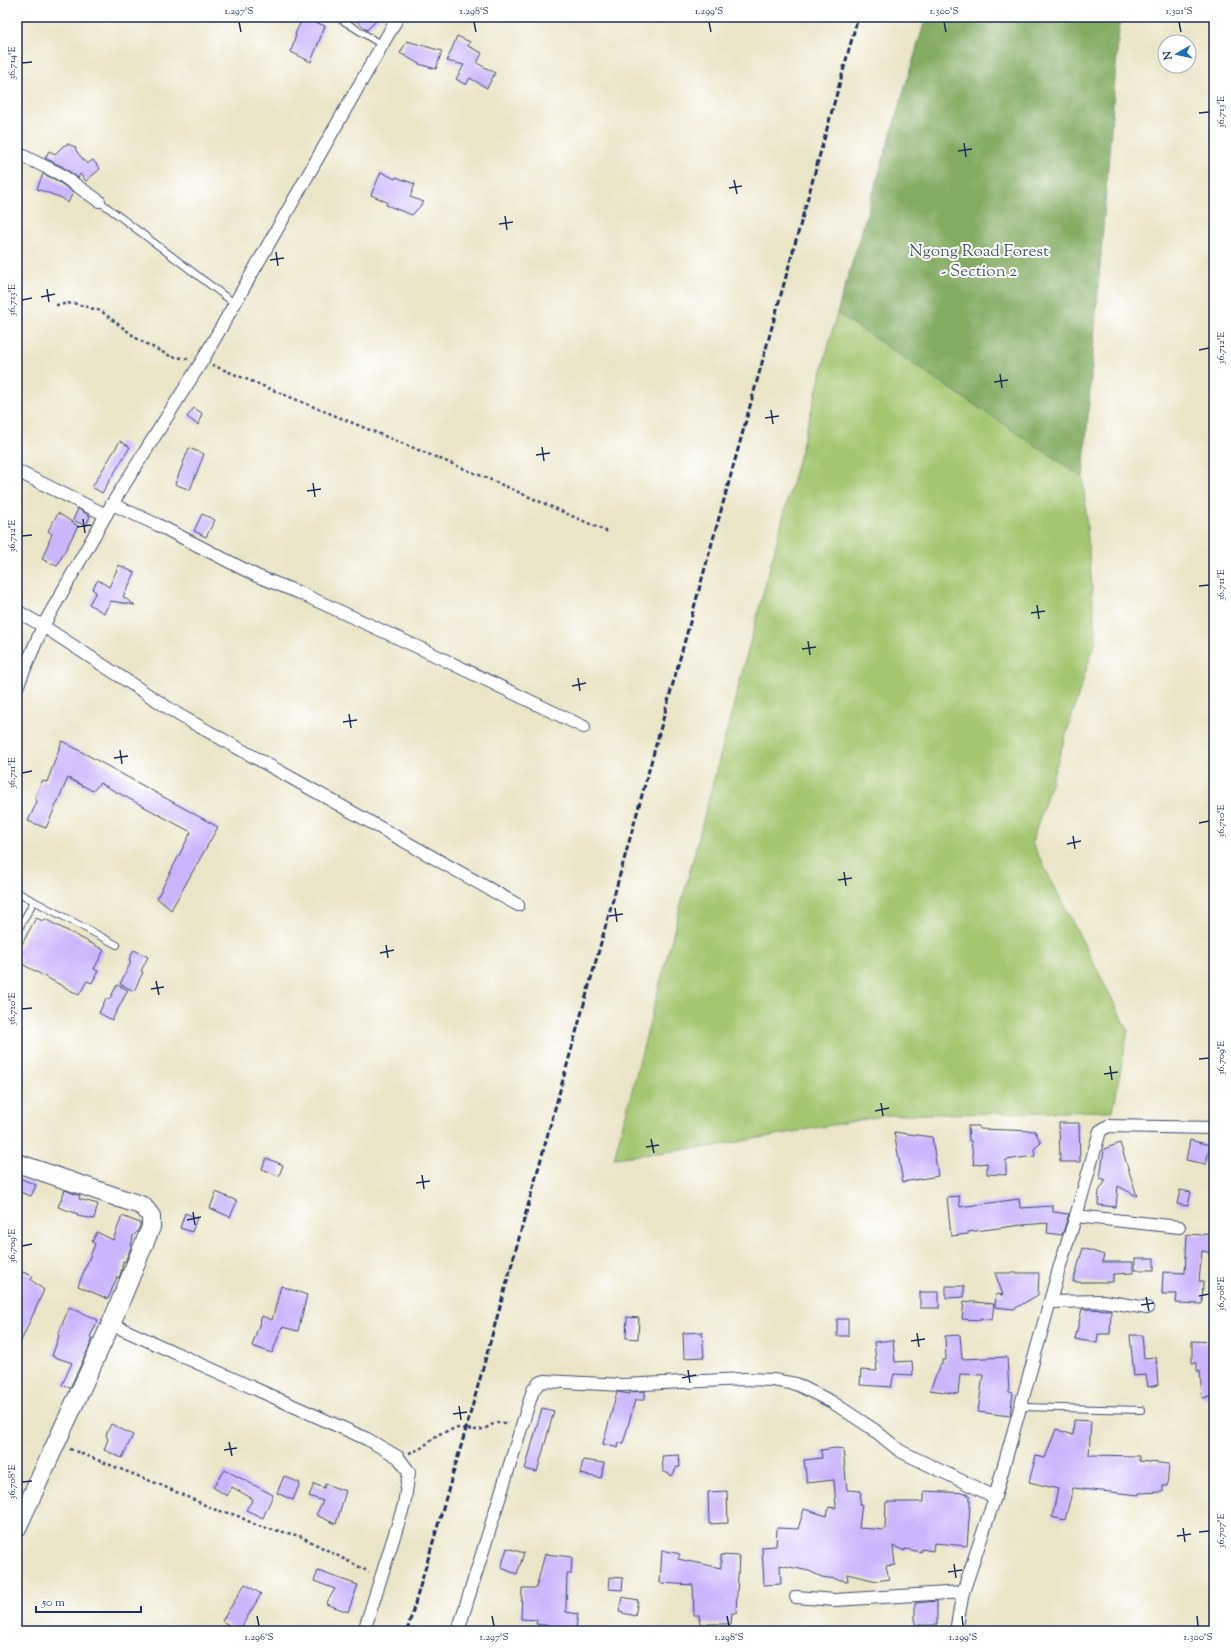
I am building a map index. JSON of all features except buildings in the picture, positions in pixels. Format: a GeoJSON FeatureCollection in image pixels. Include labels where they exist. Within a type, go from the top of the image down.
{"type":"FeatureCollection","features":[{"type":"Feature","properties":{"kind":"main road"},"geometry":{"type":"LineString","coordinates":[[17,1163],[143,1206],[150,1216],[151,1227],[111,1324],[17,1528]]}},
{"type":"Feature","properties":{"kind":"street"},"geometry":{"type":"LineString","coordinates":[[17,687],[43,626],[112,504],[202,361],[398,17]]}},
{"type":"Feature","properties":{"kind":"street"},"geometry":{"type":"LineString","coordinates":[[17,153],[60,174],[99,201]]}},
{"type":"Feature","properties":{"kind":"street"},"geometry":{"type":"LineString","coordinates":[[17,471],[106,515]]}},
{"type":"Feature","properties":{"kind":"street"},"geometry":{"type":"LineString","coordinates":[[112,504],[158,525],[257,576],[300,593],[424,650],[584,727]]}},
{"type":"Feature","properties":{"kind":"street"},"geometry":{"type":"LineString","coordinates":[[17,611],[43,626],[179,715],[518,905]]}},
{"type":"Feature","properties":{"kind":"street"},"geometry":{"type":"LineString","coordinates":[[956,1631],[963,1592],[995,1497],[1098,1136],[1103,1128],[1108,1126],[1214,1128]]}},
{"type":"Feature","properties":{"kind":"street"},"geometry":{"type":"LineString","coordinates":[[1076,1216],[1179,1227]]}},
{"type":"Feature","properties":{"kind":"street"},"geometry":{"type":"LineString","coordinates":[[1050,1302],[1103,1301],[1147,1308]]}},
{"type":"Feature","properties":{"kind":"street"},"geometry":{"type":"LineString","coordinates":[[111,1324],[368,1439],[398,1457],[409,1472],[404,1505],[364,1631]]}},
{"type":"Feature","properties":{"kind":"street"},"geometry":{"type":"LineString","coordinates":[[458,1631],[533,1390],[539,1383],[545,1381],[623,1385],[743,1379],[780,1381],[796,1384],[832,1402],[873,1429],[900,1451],[995,1497]]}},
{"type":"Feature","properties":{"kind":"street"},"geometry":{"type":"LineString","coordinates":[[796,1597],[835,1600],[963,1592]]}},
{"type":"Feature","properties":{"kind":"lane"},"geometry":{"type":"LineString","coordinates":[[338,17],[382,45]]}},
{"type":"Feature","properties":{"kind":"lane"},"geometry":{"type":"LineString","coordinates":[[99,201],[234,303]]}},
{"type":"Feature","properties":{"kind":"lane"},"geometry":{"type":"LineString","coordinates":[[17,892],[116,945]]}},
{"type":"Feature","properties":{"kind":"lane"},"geometry":{"type":"LineString","coordinates":[[17,932],[34,901]]}},
{"type":"Feature","properties":{"kind":"lane"},"geometry":{"type":"LineString","coordinates":[[1021,1407],[1141,1410]]}},
{"type":"Feature","properties":{"kind":"path"},"geometry":{"type":"LineString","coordinates":[[56,305],[73,302],[100,311],[140,340],[170,356],[202,361],[488,479],[608,532]]}},
{"type":"Feature","properties":{"kind":"path"},"geometry":{"type":"LineString","coordinates":[[398,1457],[420,1449],[439,1434],[456,1428],[474,1430],[484,1429],[495,1423],[522,1423]]}},
{"type":"Feature","properties":{"kind":"path"},"geometry":{"type":"LineString","coordinates":[[56,1444],[155,1483],[216,1510],[236,1515],[258,1526],[300,1536],[367,1570],[381,1581]]}},
{"type":"Feature","properties":{"kind":"green space","name":"Ngong Road Forest - Section 2"},"geometry":{"type":"Polygon","coordinates":[[[926,17],[1120,17],[1083,477],[837,313],[926,17]]]}},
{"type":"Feature","properties":{"kind":"green space"},"geometry":{"type":"Polygon","coordinates":[[[837,313],[1083,477],[1096,639],[1032,843],[1128,1030],[1113,1111],[888,1115],[715,1146],[614,1158],[837,313]]]}},
{"type":"Feature","properties":{"kind":"railway"},"geometry":{"type":"LineString","coordinates":[[407,1631],[466,1429],[858,17]]}}]}
